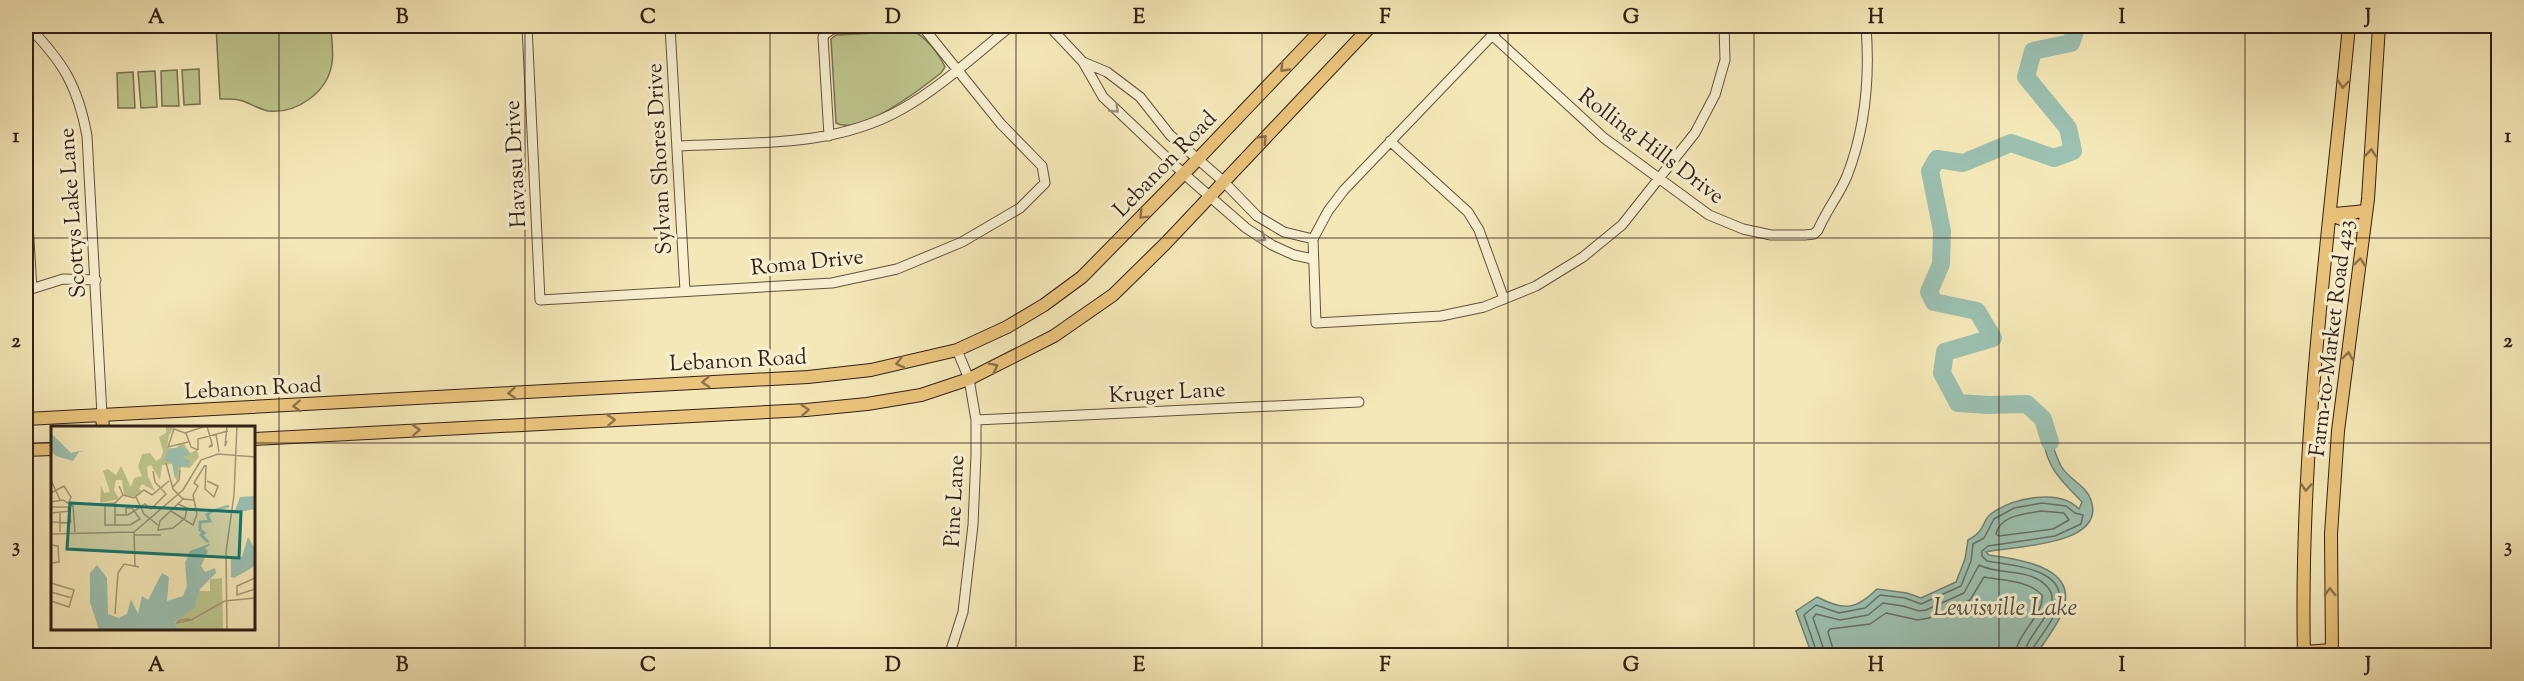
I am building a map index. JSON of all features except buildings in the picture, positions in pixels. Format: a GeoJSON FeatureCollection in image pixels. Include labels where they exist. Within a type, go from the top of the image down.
{"type":"FeatureCollection","features":[{"type":"Feature","properties":{"kind":"main road","name":"Lebanon Road"},"geometry":{"type":"LineString","coordinates":[[26,419],[103,421],[596,387],[808,377],[871,370],[957,350],[1007,327],[1044,305],[1082,277],[1325,26]]}},
{"type":"Feature","properties":{"kind":"main road"},"geometry":{"type":"LineString","coordinates":[[255,439],[806,410],[867,404],[921,395],[969,379],[1054,336],[1113,295],[1371,26]]}},
{"type":"Feature","properties":{"kind":"main road"},"geometry":{"type":"LineString","coordinates":[[2332,653],[2304,654],[2303,533],[2310,428],[2349,26]]}},
{"type":"Feature","properties":{"kind":"main road","name":"Farm-to-Market Road 423"},"geometry":{"type":"LineString","coordinates":[[2332,653],[2331,534],[2337,442],[2367,212],[2379,26]]}},
{"type":"Feature","properties":{"kind":"main road"},"geometry":{"type":"LineString","coordinates":[[2331,215],[2367,212]]}},
{"type":"Feature","properties":{"kind":"main road"},"geometry":{"type":"LineString","coordinates":[[2331,215],[2364,228]]}},
{"type":"Feature","properties":{"kind":"main road"},"geometry":{"type":"LineString","coordinates":[[26,450],[51,449]]}},
{"type":"Feature","properties":{"kind":"street","name":"Scottys Lake Lane"},"geometry":{"type":"LineString","coordinates":[[28,26],[69,76],[83,112],[87,136],[103,421]]}},
{"type":"Feature","properties":{"kind":"street","name":"Havasu Drive"},"geometry":{"type":"LineString","coordinates":[[527,26],[540,300]]}},
{"type":"Feature","properties":{"kind":"street","name":"Sylvan Shores Drive"},"geometry":{"type":"LineString","coordinates":[[670,26],[685,291]]}},
{"type":"Feature","properties":{"kind":"street"},"geometry":{"type":"LineString","coordinates":[[829,136],[823,41],[828,30],[834,27],[874,26]]}},
{"type":"Feature","properties":{"kind":"street"},"geometry":{"type":"LineString","coordinates":[[922,26],[957,70]]}},
{"type":"Feature","properties":{"kind":"street"},"geometry":{"type":"LineString","coordinates":[[677,147],[829,136],[866,126],[902,109],[957,70],[1011,26]]}},
{"type":"Feature","properties":{"kind":"street"},"geometry":{"type":"LineString","coordinates":[[1049,26],[1083,62],[1103,97],[1184,174],[1246,228],[1272,245],[1294,255],[1313,259]]}},
{"type":"Feature","properties":{"kind":"street"},"geometry":{"type":"LineString","coordinates":[[1501,26],[1344,190],[1328,211],[1313,239],[1316,323],[1441,316],[1484,307],[1536,286],[1583,257],[1622,225],[1695,133],[1714,95],[1725,60],[1724,26]]}},
{"type":"Feature","properties":{"kind":"street","name":"Rolling Hills Drive"},"geometry":{"type":"LineString","coordinates":[[1492,35],[1604,138],[1709,215],[1743,229],[1771,235],[1814,234],[1846,177],[1861,133],[1868,84],[1866,26]]}},
{"type":"Feature","properties":{"kind":"street"},"geometry":{"type":"LineString","coordinates":[[1083,62],[1107,72],[1140,97],[1170,135],[1257,216],[1284,232],[1313,239]]}},
{"type":"Feature","properties":{"kind":"street","name":"Roma Drive"},"geometry":{"type":"LineString","coordinates":[[540,300],[832,283],[897,269],[962,242],[1020,208],[1045,183],[1046,176],[1042,166],[1001,124],[957,70]]}},
{"type":"Feature","properties":{"kind":"street"},"geometry":{"type":"LineString","coordinates":[[1390,141],[1468,212],[1479,230],[1504,299]]}},
{"type":"Feature","properties":{"kind":"street"},"geometry":{"type":"LineString","coordinates":[[26,192],[28,290],[63,279],[96,280]]}},
{"type":"Feature","properties":{"kind":"street","name":"Pine Lane"},"geometry":{"type":"LineString","coordinates":[[947,655],[963,612],[970,549],[976,420],[969,379],[957,350]]}},
{"type":"Feature","properties":{"kind":"street","name":"Kruger Lane"},"geometry":{"type":"LineString","coordinates":[[976,420],[1359,402]]}},
{"type":"Feature","properties":{"kind":"green space"},"geometry":{"type":"Polygon","coordinates":[[[216,26],[331,26],[333,58],[329,74],[318,92],[290,109],[268,111],[240,100],[220,99],[216,26]]]}},
{"type":"Feature","properties":{"kind":"green space"},"geometry":{"type":"Polygon","coordinates":[[[913,31],[927,42],[939,57],[945,67],[941,73],[906,99],[875,117],[847,125],[836,123],[831,39],[836,35],[913,31]]]}},
{"type":"Feature","properties":{"kind":"green space"},"geometry":{"type":"Polygon","coordinates":[[[199,69],[200,104],[184,105],[182,70],[199,69]]]}},
{"type":"Feature","properties":{"kind":"green space"},"geometry":{"type":"Polygon","coordinates":[[[177,70],[179,106],[162,106],[161,71],[177,70]]]}},
{"type":"Feature","properties":{"kind":"green space"},"geometry":{"type":"Polygon","coordinates":[[[155,71],[157,107],[141,108],[138,72],[155,71]]]}},
{"type":"Feature","properties":{"kind":"green space"},"geometry":{"type":"Polygon","coordinates":[[[133,72],[135,108],[118,108],[117,73],[133,72]]]}},
{"type":"Feature","properties":{"kind":"water","name":"Lewisville Lake"},"geometry":{"type":"Polygon","coordinates":[[[2043,419],[2061,466],[2089,495],[2092,515],[2085,527],[2055,541],[1986,552],[1989,555],[2017,560],[2045,569],[2056,576],[2064,586],[2066,599],[2061,615],[2036,655],[1812,655],[1796,611],[1817,597],[1842,606],[1863,601],[1877,589],[1907,593],[1921,598],[1956,582],[1965,559],[1968,540],[1978,533],[1992,513],[2012,503],[2048,497],[2060,499],[2079,509],[2082,502],[2058,476],[2049,461],[2044,443],[2043,419]]]}},
{"type":"Feature","properties":{"kind":"waterway"},"geometry":{"type":"LineString","coordinates":[[2050,442],[2043,419],[2027,404],[1958,403],[1942,373],[1945,352],[1993,338],[1977,311],[1934,302],[1929,292],[1941,264],[1942,231],[1930,171],[1937,159],[1963,163],[2011,143],[2054,158],[2073,151],[2068,128],[2026,77],[2033,51],[2071,43],[2077,26]]}}]}
